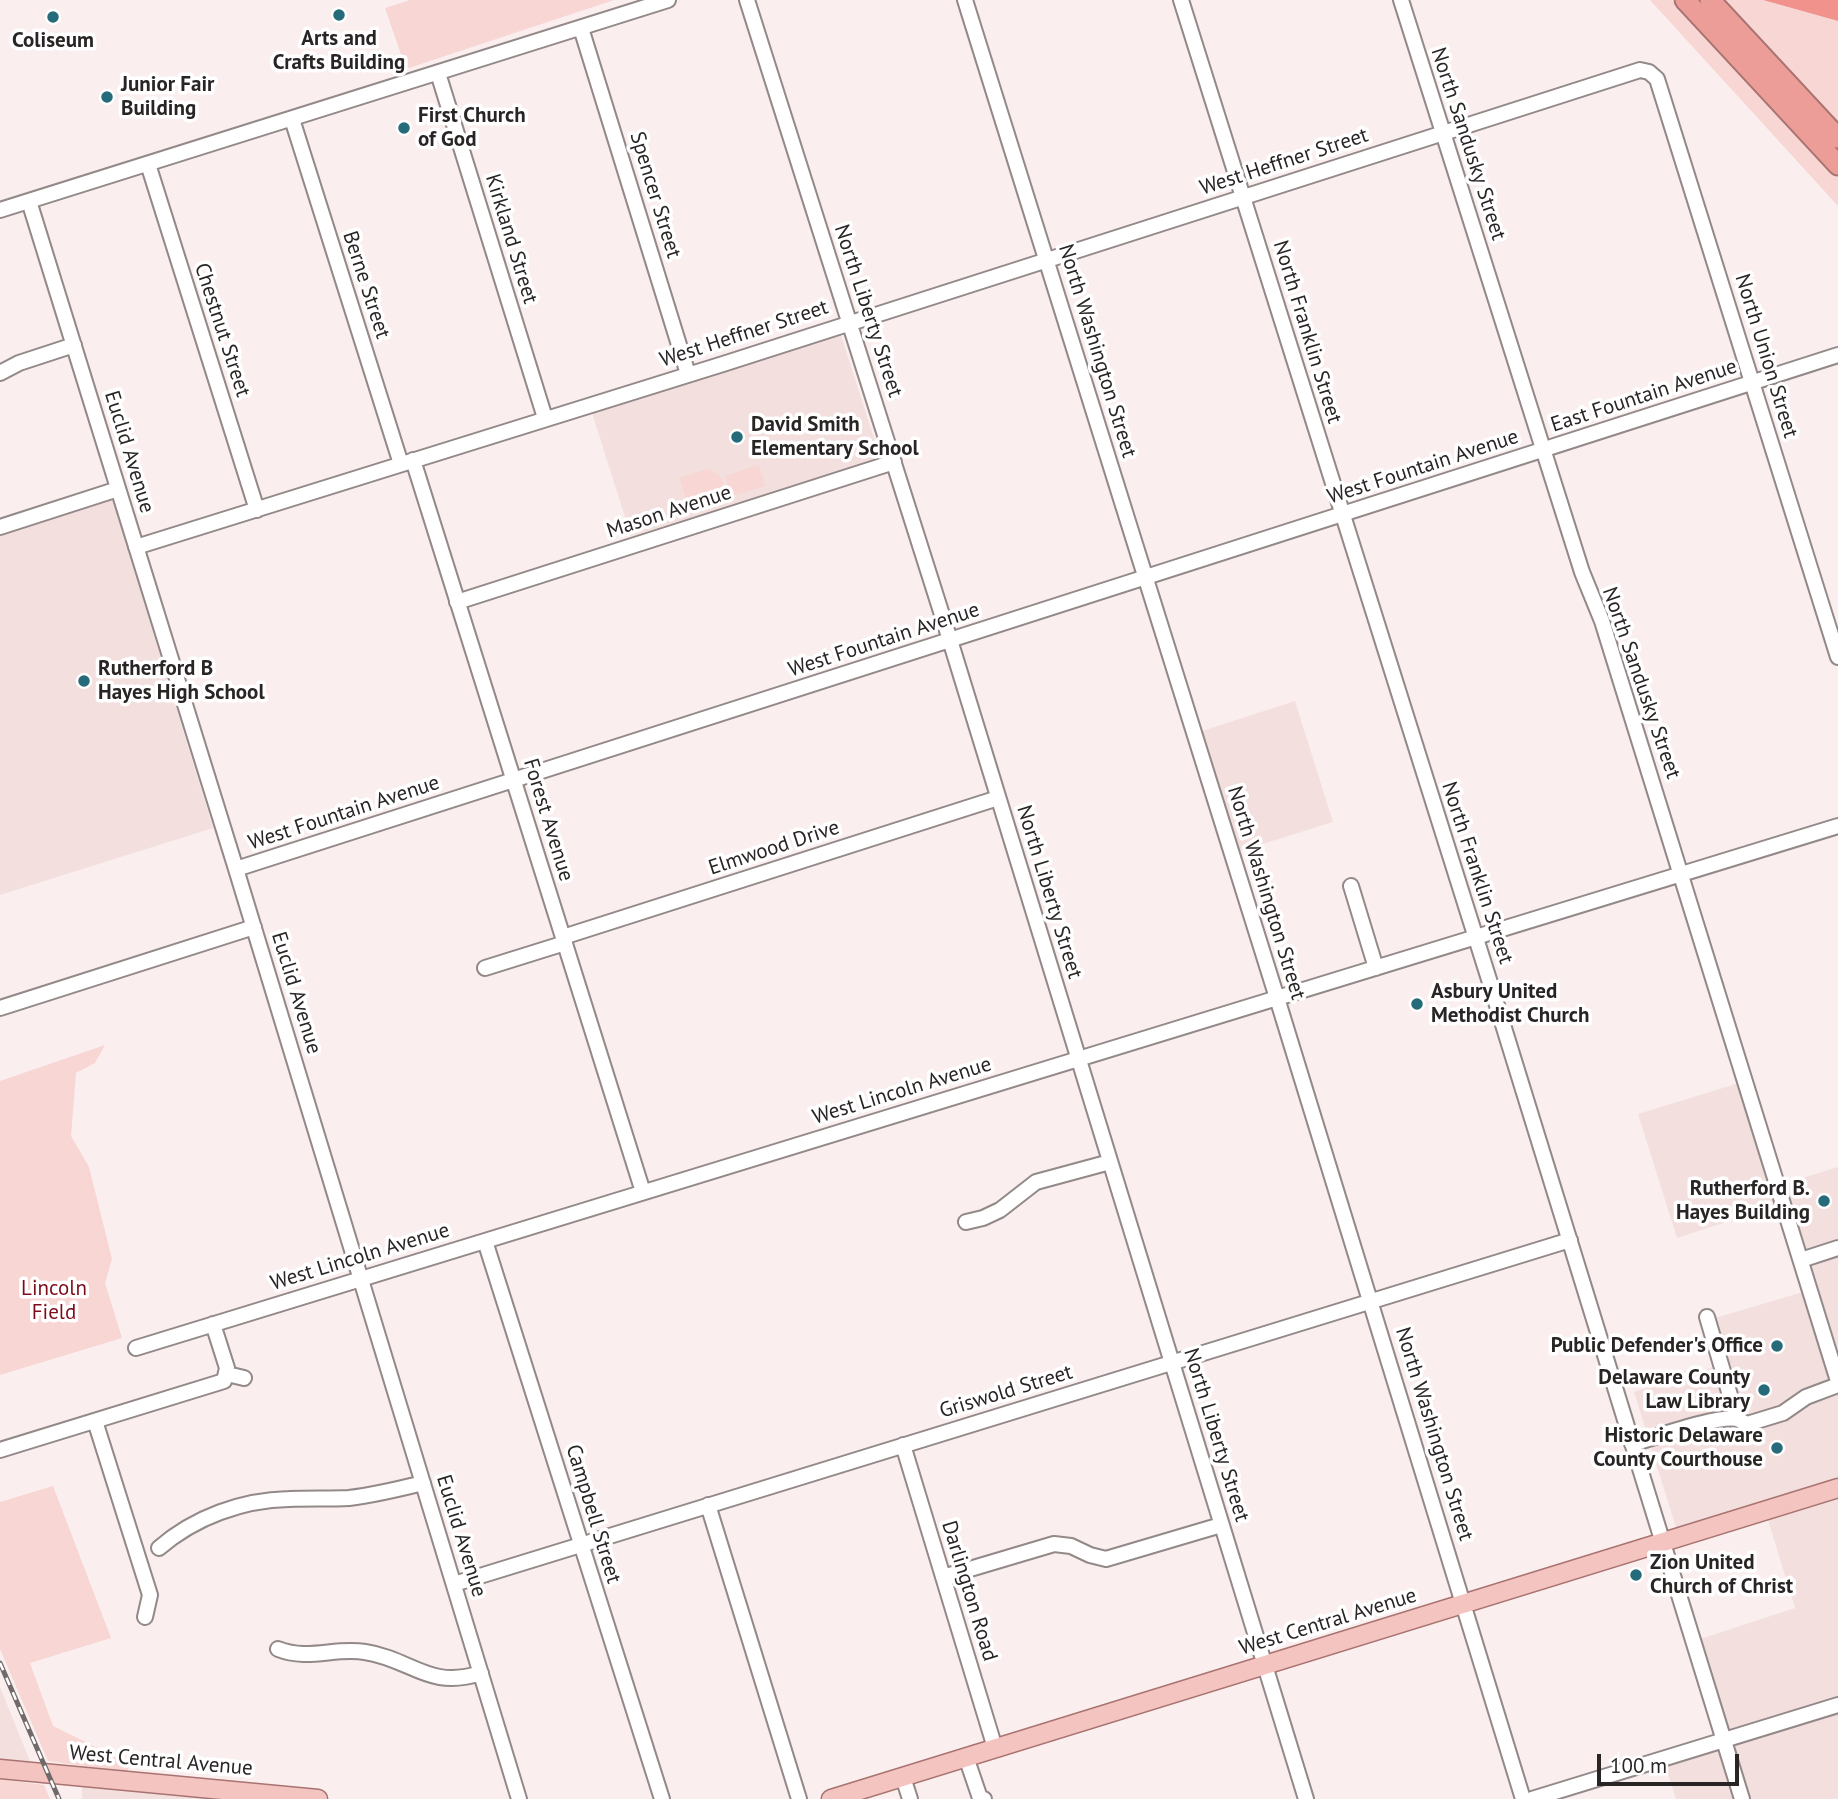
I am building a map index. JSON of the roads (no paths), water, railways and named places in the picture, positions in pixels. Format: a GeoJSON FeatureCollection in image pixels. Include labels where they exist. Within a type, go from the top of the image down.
{"type":"FeatureCollection","features":[{"type":"Feature","properties":{"kind":"highway"},"geometry":{"type":"LineString","coordinates":[[1685,0],[1838,165]]}},
{"type":"Feature","properties":{"kind":"highway"},"geometry":{"type":"LineString","coordinates":[[1710,0],[1838,138]]}},
{"type":"Feature","properties":{"kind":"main road","name":"West Central Avenue"},"geometry":{"type":"LineString","coordinates":[[831,1799],[1838,1488]]}},
{"type":"Feature","properties":{"kind":"main road","name":"West Central Avenue"},"geometry":{"type":"LineString","coordinates":[[0,1769],[318,1799]]}},
{"type":"Feature","properties":{"kind":"street"},"geometry":{"type":"LineString","coordinates":[[0,211],[668,0]]}},
{"type":"Feature","properties":{"kind":"street","name":"North Liberty Street"},"geometry":{"type":"LineString","coordinates":[[747,0],[950,640],[1306,1799]]}},
{"type":"Feature","properties":{"kind":"street","name":"North Washington Street"},"geometry":{"type":"LineString","coordinates":[[965,0],[1278,998],[1523,1799]]}},
{"type":"Feature","properties":{"kind":"street","name":"North Franklin Street"},"geometry":{"type":"LineString","coordinates":[[1181,0],[1476,938],[1742,1799]]}},
{"type":"Feature","properties":{"kind":"street","name":"North Sandusky Street"},"geometry":{"type":"LineString","coordinates":[[1401,0],[1582,572],[1602,621],[1838,1383]]}},
{"type":"Feature","properties":{"kind":"street","name":"Spencer Street"},"geometry":{"type":"LineString","coordinates":[[581,28],[688,374]]}},
{"type":"Feature","properties":{"kind":"street","name":"West Heffner Street"},"geometry":{"type":"LineString","coordinates":[[136,547],[850,323],[1640,70],[1649,72]]}},
{"type":"Feature","properties":{"kind":"street","name":"Kirkland Street"},"geometry":{"type":"LineString","coordinates":[[438,72],[545,418]]}},
{"type":"Feature","properties":{"kind":"street","name":"North Union Street"},"geometry":{"type":"LineString","coordinates":[[1649,72],[1657,79],[1838,657]]}},
{"type":"Feature","properties":{"kind":"street","name":"Berne Street"},"geometry":{"type":"LineString","coordinates":[[292,119],[407,462]]}},
{"type":"Feature","properties":{"kind":"street","name":"Chestnut Street"},"geometry":{"type":"LineString","coordinates":[[148,164],[257,510]]}},
{"type":"Feature","properties":{"kind":"street","name":"Euclid Avenue"},"geometry":{"type":"LineString","coordinates":[[29,201],[254,927],[519,1799]]}},
{"type":"Feature","properties":{"kind":"street"},"geometry":{"type":"LineString","coordinates":[[0,373],[19,363],[74,345]]}},
{"type":"Feature","properties":{"kind":"street","name":"East Fountain Avenue"},"geometry":{"type":"LineString","coordinates":[[1544,450],[1838,355]]}},
{"type":"Feature","properties":{"kind":"street","name":"West Fountain Avenue"},"geometry":{"type":"LineString","coordinates":[[236,869],[1544,450]]}},
{"type":"Feature","properties":{"kind":"street","name":"Forest Avenue"},"geometry":{"type":"LineString","coordinates":[[407,462],[457,602],[643,1192]]}},
{"type":"Feature","properties":{"kind":"street","name":"Mason Avenue"},"geometry":{"type":"LineString","coordinates":[[457,602],[894,462]]}},
{"type":"Feature","properties":{"kind":"street"},"geometry":{"type":"LineString","coordinates":[[0,527],[118,489]]}},
{"type":"Feature","properties":{"kind":"street","name":"Elmwood Drive"},"geometry":{"type":"LineString","coordinates":[[485,968],[999,798]]}},
{"type":"Feature","properties":{"kind":"street","name":"West Lincoln Avenue"},"geometry":{"type":"LineString","coordinates":[[136,1348],[1838,826]]}},
{"type":"Feature","properties":{"kind":"street"},"geometry":{"type":"LineString","coordinates":[[1351,886],[1376,968]]}},
{"type":"Feature","properties":{"kind":"street"},"geometry":{"type":"LineString","coordinates":[[0,1008],[254,927]]}},
{"type":"Feature","properties":{"kind":"street"},"geometry":{"type":"LineString","coordinates":[[966,1222],[1000,1210],[1036,1182],[1110,1162]]}},
{"type":"Feature","properties":{"kind":"street","name":"Griswold Street"},"geometry":{"type":"LineString","coordinates":[[454,1584],[1570,1240]]}},
{"type":"Feature","properties":{"kind":"street","name":"Campbell Street"},"geometry":{"type":"LineString","coordinates":[[485,1241],[662,1799]]}},
{"type":"Feature","properties":{"kind":"street"},"geometry":{"type":"LineString","coordinates":[[1801,1260],[1838,1248]]}},
{"type":"Feature","properties":{"kind":"street"},"geometry":{"type":"LineString","coordinates":[[1707,1317],[1737,1419]]}},
{"type":"Feature","properties":{"kind":"street"},"geometry":{"type":"LineString","coordinates":[[0,1450],[221,1383],[227,1374],[227,1368],[213,1324]]}},
{"type":"Feature","properties":{"kind":"street"},"geometry":{"type":"LineString","coordinates":[[227,1374],[244,1378]]}},
{"type":"Feature","properties":{"kind":"street"},"geometry":{"type":"LineString","coordinates":[[1632,1444],[1698,1425],[1737,1419],[1747,1424],[1783,1413],[1806,1397],[1838,1383]]}},
{"type":"Feature","properties":{"kind":"street"},"geometry":{"type":"LineString","coordinates":[[95,1421],[150,1595],[145,1618]]}},
{"type":"Feature","properties":{"kind":"street","name":"Darlington Road"},"geometry":{"type":"LineString","coordinates":[[903,1445],[995,1748]]}},
{"type":"Feature","properties":{"kind":"street"},"geometry":{"type":"LineString","coordinates":[[159,1548],[178,1533],[202,1520],[250,1503],[352,1497],[423,1483]]}},
{"type":"Feature","properties":{"kind":"street"},"geometry":{"type":"LineString","coordinates":[[708,1505],[799,1799]]}},
{"type":"Feature","properties":{"kind":"street"},"geometry":{"type":"LineString","coordinates":[[943,1577],[1054,1544],[1071,1546],[1098,1558],[1116,1557],[1222,1525]]}},
{"type":"Feature","properties":{"kind":"street"},"geometry":{"type":"LineString","coordinates":[[278,1649],[307,1656],[365,1652],[437,1678],[457,1678],[481,1672]]}},
{"type":"Feature","properties":{"kind":"street"},"geometry":{"type":"LineString","coordinates":[[1532,1799],[1838,1705]]}},
{"type":"Feature","properties":{"kind":"street"},"geometry":{"type":"LineString","coordinates":[[966,1757],[980,1798],[984,1799]]}},
{"type":"Feature","properties":{"kind":"street"},"geometry":{"type":"LineString","coordinates":[[903,1777],[910,1799]]}},
{"type":"Feature","properties":{"kind":"railway"},"geometry":{"type":"LineString","coordinates":[[0,1663],[59,1799]]}},
{"type":"Feature","properties":{"kind":"place","name":"Arts and Crafts Building"},"geometry":{"type":"Point","coordinates":[339,15]}},
{"type":"Feature","properties":{"kind":"place","name":"Coliseum"},"geometry":{"type":"Point","coordinates":[53,17]}},
{"type":"Feature","properties":{"kind":"place","name":"Junior Fair Building"},"geometry":{"type":"Point","coordinates":[107,97]}},
{"type":"Feature","properties":{"kind":"place","name":"First Church of God"},"geometry":{"type":"Point","coordinates":[404,128]}},
{"type":"Feature","properties":{"kind":"place","name":"David Smith Elementary School"},"geometry":{"type":"Point","coordinates":[737,437]}},
{"type":"Feature","properties":{"kind":"place","name":"Rutherford B Hayes High School"},"geometry":{"type":"Point","coordinates":[84,681]}},
{"type":"Feature","properties":{"kind":"place","name":"Asbury United Methodist Church"},"geometry":{"type":"Point","coordinates":[1417,1004]}},
{"type":"Feature","properties":{"kind":"place","name":"Rutherford B. Hayes Building"},"geometry":{"type":"Point","coordinates":[1824,1201]}},
{"type":"Feature","properties":{"kind":"place","name":"Public Defender's Office"},"geometry":{"type":"Point","coordinates":[1777,1346]}},
{"type":"Feature","properties":{"kind":"place","name":"Delaware County Law Library"},"geometry":{"type":"Point","coordinates":[1764,1390]}},
{"type":"Feature","properties":{"kind":"place","name":"Historic Delaware County Courthouse"},"geometry":{"type":"Point","coordinates":[1777,1448]}},
{"type":"Feature","properties":{"kind":"place","name":"Zion United Church of Christ"},"geometry":{"type":"Point","coordinates":[1636,1575]}},
{"type":"Feature","properties":{"kind":"park label","name":"Lincoln Field"},"geometry":{"type":"Point","coordinates":[54,1301]}}]}
